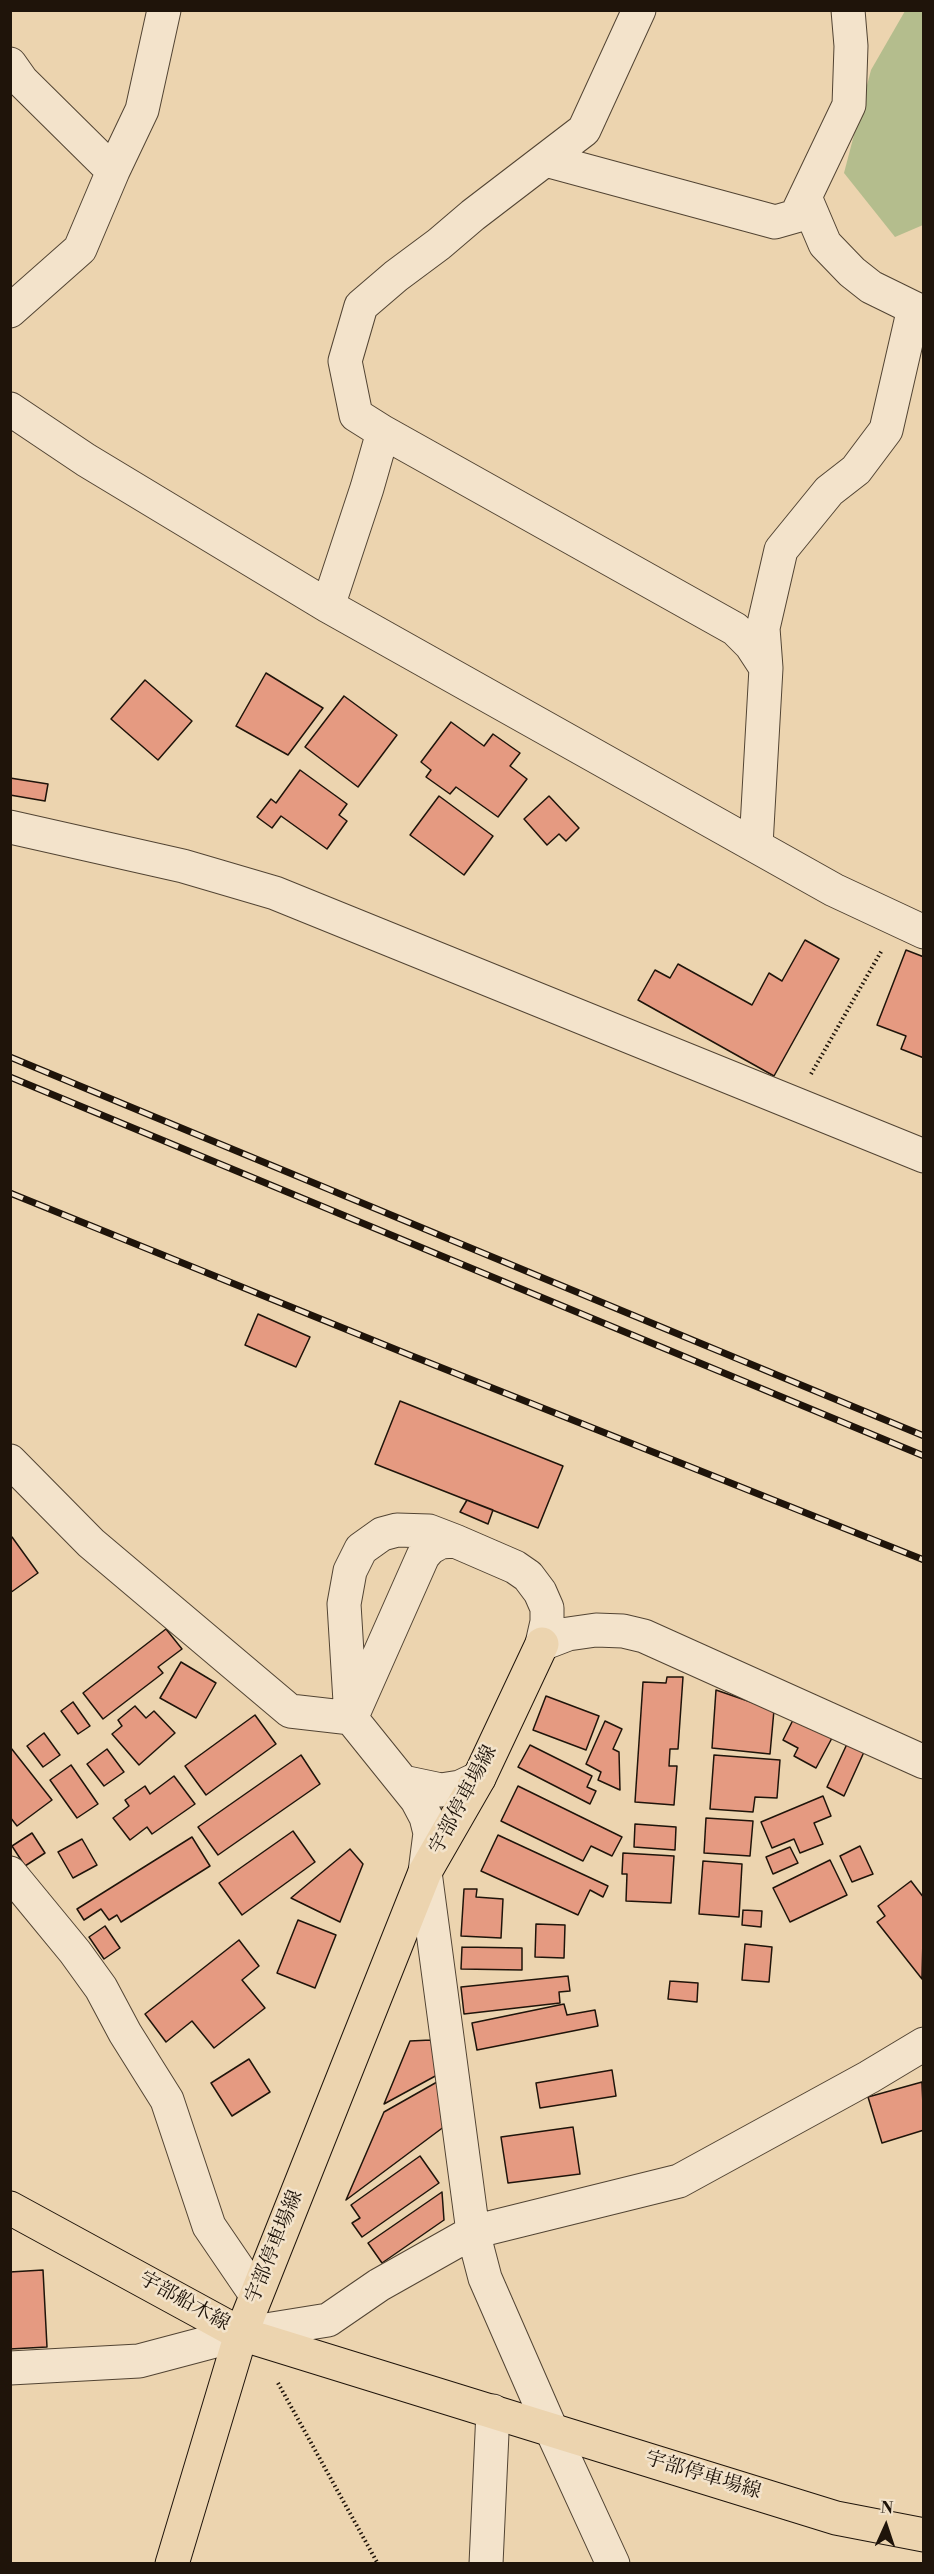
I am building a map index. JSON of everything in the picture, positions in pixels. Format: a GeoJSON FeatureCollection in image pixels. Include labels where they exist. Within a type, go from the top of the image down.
{"type":"FeatureCollection","features":[{"type":"Feature","properties":{"kind":"main road","name":"宇部停車場線"},"geometry":{"type":"LineString","coordinates":[[542,1644],[479,1778],[425,1872],[242,2334],[836,2518],[924,2535]]}},
{"type":"Feature","properties":{"kind":"main road","name":"宇部船木線"},"geometry":{"type":"LineString","coordinates":[[10,2208],[242,2334],[172,2564]]}},
{"type":"Feature","properties":{"kind":"street"},"geometry":{"type":"LineString","coordinates":[[10,311],[80,249],[142,110],[164,10]]}},
{"type":"Feature","properties":{"kind":"street"},"geometry":{"type":"LineString","coordinates":[[639,10],[584,130],[473,215],[361,306],[345,361],[356,415],[382,432],[735,629],[751,645],[766,668]]}},
{"type":"Feature","properties":{"kind":"street"},"geometry":{"type":"LineString","coordinates":[[546,160],[775,222],[795,216],[849,105],[851,46],[848,10]]}},
{"type":"Feature","properties":{"kind":"street"},"geometry":{"type":"LineString","coordinates":[[10,64],[22,81],[113,171]]}},
{"type":"Feature","properties":{"kind":"street"},"geometry":{"type":"LineString","coordinates":[[756,844],[766,668],[763,628],[781,550],[829,491],[856,470],[886,430],[919,310],[871,287],[838,258],[825,244],[805,197]]}},
{"type":"Feature","properties":{"kind":"street"},"geometry":{"type":"LineString","coordinates":[[10,409],[86,460],[328,606],[756,844],[834,890],[911,926]]}},
{"type":"Feature","properties":{"kind":"street"},"geometry":{"type":"LineString","coordinates":[[328,606],[367,488],[382,432]]}},
{"type":"Feature","properties":{"kind":"street"},"geometry":{"type":"LineString","coordinates":[[10,826],[183,866],[275,892],[924,1156]]}},
{"type":"Feature","properties":{"kind":"street"},"geometry":{"type":"LineString","coordinates":[[10,1461],[91,1543],[290,1711],[351,1718]]}},
{"type":"Feature","properties":{"kind":"street"},"geometry":{"type":"LineString","coordinates":[[542,1644],[547,1622],[547,1608],[540,1592],[528,1576],[515,1567],[429,1531],[397,1530],[382,1534],[361,1549],[350,1571],[344,1604],[351,1718],[403,1782],[426,1817],[430,1833],[425,1872],[473,2232],[485,2278],[551,2429],[614,2564]]}},
{"type":"Feature","properties":{"kind":"street"},"geometry":{"type":"LineString","coordinates":[[351,1718],[423,1556],[430,1548],[441,1542],[455,1541]]}},
{"type":"Feature","properties":{"kind":"street"},"geometry":{"type":"LineString","coordinates":[[542,1644],[568,1634],[596,1630],[623,1631],[644,1636],[924,1762]]}},
{"type":"Feature","properties":{"kind":"street"},"geometry":{"type":"LineString","coordinates":[[403,1782],[441,1790],[460,1787],[479,1778]]}},
{"type":"Feature","properties":{"kind":"street"},"geometry":{"type":"LineString","coordinates":[[10,1873],[75,1952],[101,1988],[125,2033],[167,2100],[209,2226],[256,2295]]}},
{"type":"Feature","properties":{"kind":"street"},"geometry":{"type":"LineString","coordinates":[[10,2368],[139,2361],[242,2334],[328,2320],[379,2285],[473,2232],[679,2181],[924,2044]]}},
{"type":"Feature","properties":{"kind":"street"},"geometry":{"type":"LineString","coordinates":[[486,2564],[493,2411]]}},
{"type":"Feature","properties":{"kind":"path"},"geometry":{"type":"LineString","coordinates":[[794,1103],[911,926]]}},
{"type":"Feature","properties":{"kind":"path"},"geometry":{"type":"LineString","coordinates":[[242,2334],[279,2384],[378,2564]]}},
{"type":"Feature","properties":{"kind":"green space"},"geometry":{"type":"Polygon","coordinates":[[[905,11],[923,11],[923,225],[895,237],[844,173],[871,70],[905,11]]]}},
{"type":"Feature","properties":{"kind":"building"},"geometry":{"type":"Polygon","coordinates":[[[266,673],[323,708],[288,755],[236,726],[266,673]]]}},
{"type":"Feature","properties":{"kind":"building"},"geometry":{"type":"Polygon","coordinates":[[[145,680],[192,721],[158,760],[111,719],[145,680]]]}},
{"type":"Feature","properties":{"kind":"building"},"geometry":{"type":"Polygon","coordinates":[[[344,696],[397,735],[358,787],[305,747],[344,696]]]}},
{"type":"Feature","properties":{"kind":"building"},"geometry":{"type":"Polygon","coordinates":[[[451,722],[484,746],[493,734],[520,753],[510,766],[527,779],[498,817],[456,787],[450,794],[426,777],[431,770],[421,762],[451,722]]]}},
{"type":"Feature","properties":{"kind":"building"},"geometry":{"type":"Polygon","coordinates":[[[300,770],[347,804],[339,815],[347,821],[327,849],[281,816],[272,828],[257,817],[271,799],[276,803],[300,770]]]}},
{"type":"Feature","properties":{"kind":"building"},"geometry":{"type":"Polygon","coordinates":[[[10,778],[48,784],[45,801],[10,795],[10,778]]]}},
{"type":"Feature","properties":{"kind":"building"},"geometry":{"type":"Polygon","coordinates":[[[439,796],[493,836],[464,875],[410,835],[439,796]]]}},
{"type":"Feature","properties":{"kind":"building"},"geometry":{"type":"Polygon","coordinates":[[[549,796],[579,828],[566,841],[559,834],[547,845],[524,819],[549,796]]]}},
{"type":"Feature","properties":{"kind":"building"},"geometry":{"type":"Polygon","coordinates":[[[805,940],[839,959],[774,1076],[638,1000],[655,970],[670,978],[678,964],[752,1005],[769,973],[782,981],[805,940]]]}},
{"type":"Feature","properties":{"kind":"building"},"geometry":{"type":"Polygon","coordinates":[[[906,950],[924,957],[924,1058],[901,1049],[906,1036],[877,1025],[906,950]]]}},
{"type":"Feature","properties":{"kind":"building"},"geometry":{"type":"Polygon","coordinates":[[[258,1314],[310,1337],[296,1367],[245,1345],[258,1314]]]}},
{"type":"Feature","properties":{"kind":"building"},"geometry":{"type":"Polygon","coordinates":[[[400,1401],[563,1466],[538,1528],[375,1464],[400,1401]]]}},
{"type":"Feature","properties":{"kind":"building"},"geometry":{"type":"Polygon","coordinates":[[[467,1500],[493,1510],[488,1524],[460,1512],[467,1500]]]}},
{"type":"Feature","properties":{"kind":"building"},"geometry":{"type":"Polygon","coordinates":[[[12,1537],[38,1573],[10,1593],[10,1538],[12,1537]]]}},
{"type":"Feature","properties":{"kind":"building"},"geometry":{"type":"Polygon","coordinates":[[[166,1629],[182,1649],[158,1667],[163,1673],[103,1719],[83,1693],[166,1629]]]}},
{"type":"Feature","properties":{"kind":"building"},"geometry":{"type":"Polygon","coordinates":[[[181,1662],[216,1683],[196,1718],[160,1698],[181,1662]]]}},
{"type":"Feature","properties":{"kind":"building"},"geometry":{"type":"Polygon","coordinates":[[[667,1677],[683,1677],[678,1749],[670,1749],[669,1766],[677,1766],[674,1805],[635,1802],[643,1682],[666,1683],[667,1677]]]}},
{"type":"Feature","properties":{"kind":"building"},"geometry":{"type":"Polygon","coordinates":[[[716,1690],[774,1710],[770,1754],[712,1748],[716,1690]]]}},
{"type":"Feature","properties":{"kind":"building"},"geometry":{"type":"Polygon","coordinates":[[[546,1696],[599,1716],[586,1750],[533,1730],[546,1696]]]}},
{"type":"Feature","properties":{"kind":"building"},"geometry":{"type":"Polygon","coordinates":[[[73,1702],[90,1726],[78,1734],[61,1711],[73,1702]]]}},
{"type":"Feature","properties":{"kind":"building"},"geometry":{"type":"Polygon","coordinates":[[[135,1706],[146,1718],[154,1711],[175,1733],[139,1765],[112,1734],[122,1726],[118,1720],[135,1706]]]}},
{"type":"Feature","properties":{"kind":"building"},"geometry":{"type":"Polygon","coordinates":[[[255,1715],[276,1744],[206,1795],[185,1766],[255,1715]]]}},
{"type":"Feature","properties":{"kind":"building"},"geometry":{"type":"Polygon","coordinates":[[[794,1718],[832,1738],[816,1768],[794,1756],[798,1748],[783,1740],[794,1718]]]}},
{"type":"Feature","properties":{"kind":"building"},"geometry":{"type":"Polygon","coordinates":[[[605,1721],[622,1729],[613,1749],[619,1752],[620,1790],[598,1780],[601,1772],[586,1764],[605,1721]]]}},
{"type":"Feature","properties":{"kind":"building"},"geometry":{"type":"Polygon","coordinates":[[[44,1733],[60,1755],[43,1767],[27,1746],[44,1733]]]}},
{"type":"Feature","properties":{"kind":"building"},"geometry":{"type":"Polygon","coordinates":[[[847,1744],[864,1752],[844,1796],[827,1787],[847,1744]]]}},
{"type":"Feature","properties":{"kind":"building"},"geometry":{"type":"Polygon","coordinates":[[[530,1745],[592,1776],[587,1787],[596,1791],[590,1804],[518,1767],[530,1745]]]}},
{"type":"Feature","properties":{"kind":"building"},"geometry":{"type":"Polygon","coordinates":[[[11,1748],[52,1800],[17,1826],[10,1817],[11,1748]]]}},
{"type":"Feature","properties":{"kind":"building"},"geometry":{"type":"Polygon","coordinates":[[[107,1749],[124,1772],[104,1786],[87,1764],[107,1749]]]}},
{"type":"Feature","properties":{"kind":"building"},"geometry":{"type":"Polygon","coordinates":[[[301,1755],[320,1784],[218,1855],[198,1827],[301,1755]]]}},
{"type":"Feature","properties":{"kind":"building"},"geometry":{"type":"Polygon","coordinates":[[[714,1755],[780,1760],[777,1798],[755,1797],[753,1812],[710,1809],[714,1755]]]}},
{"type":"Feature","properties":{"kind":"building"},"geometry":{"type":"Polygon","coordinates":[[[71,1765],[98,1804],[77,1818],[50,1780],[71,1765]]]}},
{"type":"Feature","properties":{"kind":"building"},"geometry":{"type":"Polygon","coordinates":[[[174,1776],[195,1804],[152,1834],[147,1827],[130,1840],[113,1818],[129,1806],[125,1800],[145,1786],[150,1794],[174,1776]]]}},
{"type":"Feature","properties":{"kind":"building"},"geometry":{"type":"Polygon","coordinates":[[[518,1786],[622,1837],[612,1856],[591,1846],[583,1861],[501,1821],[518,1786]]]}},
{"type":"Feature","properties":{"kind":"building"},"geometry":{"type":"Polygon","coordinates":[[[823,1796],[831,1816],[814,1823],[823,1844],[800,1853],[794,1839],[772,1848],[761,1822],[823,1796]]]}},
{"type":"Feature","properties":{"kind":"building"},"geometry":{"type":"Polygon","coordinates":[[[706,1818],[753,1821],[750,1856],[704,1853],[706,1818]]]}},
{"type":"Feature","properties":{"kind":"building"},"geometry":{"type":"Polygon","coordinates":[[[635,1824],[676,1827],[675,1850],[634,1847],[635,1824]]]}},
{"type":"Feature","properties":{"kind":"building"},"geometry":{"type":"Polygon","coordinates":[[[293,1831],[315,1862],[242,1915],[219,1883],[293,1831]]]}},
{"type":"Feature","properties":{"kind":"building"},"geometry":{"type":"Polygon","coordinates":[[[32,1833],[45,1853],[25,1866],[12,1846],[32,1833]]]}},
{"type":"Feature","properties":{"kind":"building"},"geometry":{"type":"Polygon","coordinates":[[[498,1835],[608,1886],[603,1897],[590,1890],[578,1915],[481,1871],[498,1835]]]}},
{"type":"Feature","properties":{"kind":"building"},"geometry":{"type":"Polygon","coordinates":[[[192,1837],[210,1866],[121,1922],[117,1915],[109,1920],[101,1909],[84,1920],[77,1909],[192,1837]]]}},
{"type":"Feature","properties":{"kind":"building"},"geometry":{"type":"Polygon","coordinates":[[[82,1839],[97,1865],[73,1878],[58,1852],[82,1839]]]}},
{"type":"Feature","properties":{"kind":"building"},"geometry":{"type":"Polygon","coordinates":[[[860,1846],[873,1874],[852,1882],[840,1856],[860,1846]]]}},
{"type":"Feature","properties":{"kind":"building"},"geometry":{"type":"Polygon","coordinates":[[[790,1847],[798,1863],[773,1874],[766,1857],[790,1847]]]}},
{"type":"Feature","properties":{"kind":"building"},"geometry":{"type":"Polygon","coordinates":[[[350,1849],[363,1864],[340,1922],[291,1898],[350,1849]]]}},
{"type":"Feature","properties":{"kind":"building"},"geometry":{"type":"Polygon","coordinates":[[[623,1853],[674,1856],[671,1903],[626,1901],[627,1874],[622,1874],[623,1853]]]}},
{"type":"Feature","properties":{"kind":"building"},"geometry":{"type":"Polygon","coordinates":[[[830,1860],[847,1895],[790,1922],[773,1888],[830,1860]]]}},
{"type":"Feature","properties":{"kind":"building"},"geometry":{"type":"Polygon","coordinates":[[[703,1861],[742,1864],[739,1917],[699,1914],[703,1861]]]}},
{"type":"Feature","properties":{"kind":"building"},"geometry":{"type":"Polygon","coordinates":[[[911,1881],[924,1898],[922,1979],[877,1922],[885,1916],[878,1906],[911,1881]]]}},
{"type":"Feature","properties":{"kind":"building"},"geometry":{"type":"Polygon","coordinates":[[[464,1889],[477,1889],[476,1897],[503,1899],[501,1938],[461,1936],[464,1889]]]}},
{"type":"Feature","properties":{"kind":"building"},"geometry":{"type":"Polygon","coordinates":[[[743,1910],[762,1911],[761,1927],[742,1925],[743,1910]]]}},
{"type":"Feature","properties":{"kind":"building"},"geometry":{"type":"Polygon","coordinates":[[[298,1920],[336,1935],[315,1988],[277,1973],[298,1920]]]}},
{"type":"Feature","properties":{"kind":"building"},"geometry":{"type":"Polygon","coordinates":[[[536,1924],[565,1925],[564,1958],[535,1957],[536,1924]]]}},
{"type":"Feature","properties":{"kind":"building"},"geometry":{"type":"Polygon","coordinates":[[[105,1926],[120,1948],[104,1959],[89,1937],[105,1926]]]}},
{"type":"Feature","properties":{"kind":"building"},"geometry":{"type":"Polygon","coordinates":[[[239,1940],[259,1966],[242,1980],[265,2008],[214,2048],[192,2021],[166,2042],[145,2014],[239,1940]]]}},
{"type":"Feature","properties":{"kind":"building"},"geometry":{"type":"Polygon","coordinates":[[[745,1944],[772,1947],[769,1982],[742,1980],[745,1944]]]}},
{"type":"Feature","properties":{"kind":"building"},"geometry":{"type":"Polygon","coordinates":[[[462,1947],[522,1948],[522,1970],[461,1969],[462,1947]]]}},
{"type":"Feature","properties":{"kind":"building"},"geometry":{"type":"Polygon","coordinates":[[[568,1976],[570,1991],[559,1992],[560,2003],[464,2014],[461,1987],[568,1976]]]}},
{"type":"Feature","properties":{"kind":"building"},"geometry":{"type":"Polygon","coordinates":[[[670,1981],[698,1983],[697,2002],[668,1999],[670,1981]]]}},
{"type":"Feature","properties":{"kind":"building"},"geometry":{"type":"Polygon","coordinates":[[[564,2004],[567,2015],[595,2010],[598,2026],[477,2050],[472,2023],[564,2004]]]}},
{"type":"Feature","properties":{"kind":"building"},"geometry":{"type":"Polygon","coordinates":[[[431,2040],[439,2074],[384,2104],[410,2041],[431,2040]]]}},
{"type":"Feature","properties":{"kind":"building"},"geometry":{"type":"Polygon","coordinates":[[[249,2059],[270,2092],[232,2116],[211,2083],[249,2059]]]}},
{"type":"Feature","properties":{"kind":"building"},"geometry":{"type":"Polygon","coordinates":[[[612,2070],[616,2096],[540,2108],[536,2083],[612,2070]]]}},
{"type":"Feature","properties":{"kind":"building"},"geometry":{"type":"Polygon","coordinates":[[[437,2082],[449,2123],[346,2200],[384,2112],[437,2082]]]}},
{"type":"Feature","properties":{"kind":"building"},"geometry":{"type":"Polygon","coordinates":[[[922,2082],[924,2130],[882,2143],[868,2097],[922,2082]]]}},
{"type":"Feature","properties":{"kind":"building"},"geometry":{"type":"Polygon","coordinates":[[[573,2127],[580,2174],[508,2183],[501,2137],[573,2127]]]}},
{"type":"Feature","properties":{"kind":"building"},"geometry":{"type":"Polygon","coordinates":[[[420,2156],[439,2183],[362,2237],[352,2223],[360,2218],[351,2205],[420,2156]]]}},
{"type":"Feature","properties":{"kind":"building"},"geometry":{"type":"Polygon","coordinates":[[[442,2192],[444,2220],[382,2263],[368,2243],[442,2192]]]}},
{"type":"Feature","properties":{"kind":"building"},"geometry":{"type":"Polygon","coordinates":[[[43,2270],[47,2347],[10,2349],[10,2272],[43,2270]]]}},
{"type":"Feature","properties":{"kind":"railway"},"geometry":{"type":"LineString","coordinates":[[10,1057],[924,1436]]}},
{"type":"Feature","properties":{"kind":"railway"},"geometry":{"type":"LineString","coordinates":[[10,1077],[924,1456]]}},
{"type":"Feature","properties":{"kind":"railway"},"geometry":{"type":"LineString","coordinates":[[10,1193],[924,1560]]}}]}
